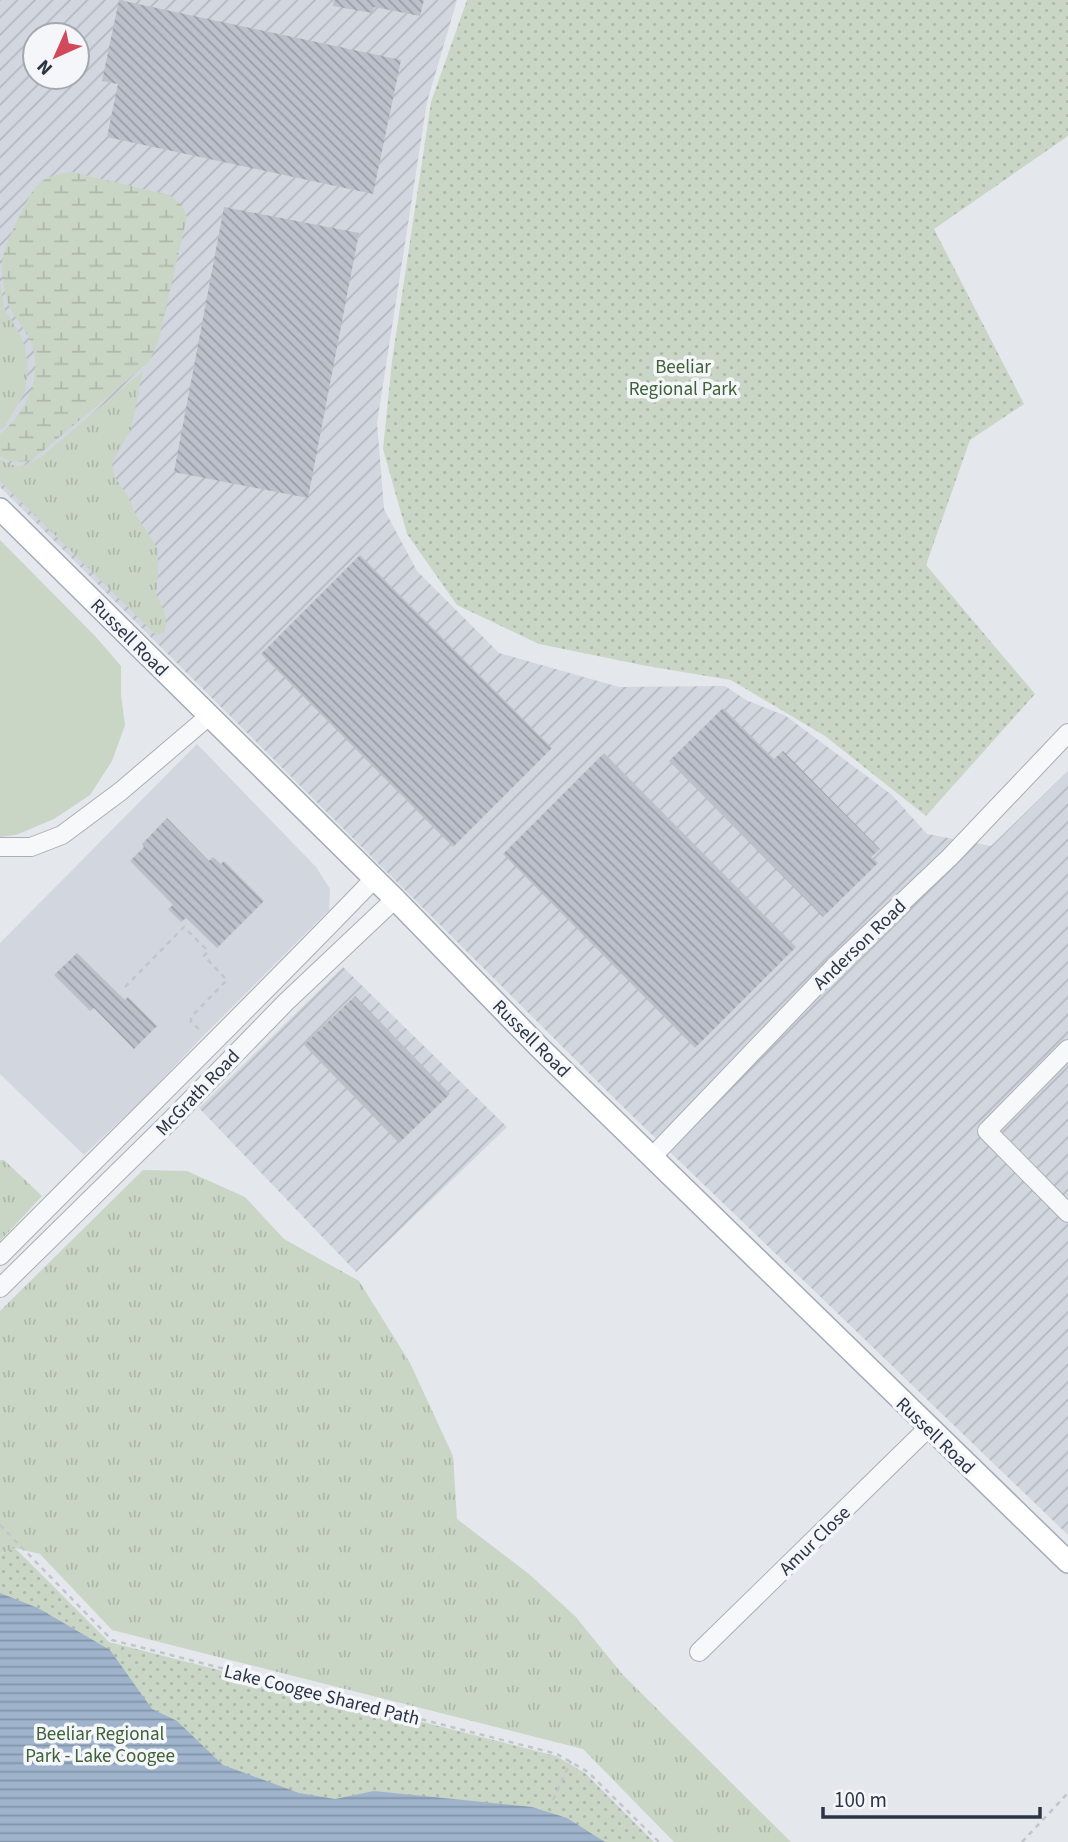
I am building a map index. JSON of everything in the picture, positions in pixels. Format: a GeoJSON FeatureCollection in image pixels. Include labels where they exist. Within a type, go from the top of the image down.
{"type":"FeatureCollection","features":[{"type":"Feature","properties":{"kind":"main road","name":"Russell Road"},"geometry":{"type":"LineString","coordinates":[[0,509],[375,878],[652,1157],[1068,1562]]}},
{"type":"Feature","properties":{"kind":"street"},"geometry":{"type":"LineString","coordinates":[[0,848],[32,847],[62,835],[121,791],[209,716]]}},
{"type":"Feature","properties":{"kind":"street","name":"Anderson Road"},"geometry":{"type":"LineString","coordinates":[[652,1157],[835,966],[950,857],[1068,733]]}},
{"type":"Feature","properties":{"kind":"street","name":"McGrath Road"},"geometry":{"type":"LineString","coordinates":[[0,1256],[271,987],[375,878]]}},
{"type":"Feature","properties":{"kind":"street","name":"McGrath Road"},"geometry":{"type":"LineString","coordinates":[[0,1288],[170,1121],[285,1002],[395,899]]}},
{"type":"Feature","properties":{"kind":"street"},"geometry":{"type":"LineString","coordinates":[[1068,1049],[987,1131],[1068,1213]]}},
{"type":"Feature","properties":{"kind":"street","name":"Amur Close"},"geometry":{"type":"LineString","coordinates":[[699,1653],[928,1428]]}},
{"type":"Feature","properties":{"kind":"path"},"geometry":{"type":"LineString","coordinates":[[125,987],[184,928],[208,951],[204,956],[228,980],[191,1017],[191,1021],[205,1034]]}},
{"type":"Feature","properties":{"kind":"path","name":"Lake Coogee Shared Path"},"geometry":{"type":"LineString","coordinates":[[0,1525],[112,1640],[556,1754],[588,1772],[659,1842]]}},
{"type":"Feature","properties":{"kind":"path"},"geometry":{"type":"LineString","coordinates":[[553,1800],[571,1761]]}},
{"type":"Feature","properties":{"kind":"path"},"geometry":{"type":"LineString","coordinates":[[1022,1842],[1068,1793]]}},
{"type":"Feature","properties":{"kind":"shaded area"},"geometry":{"type":"Polygon","coordinates":[[[0,0],[457,0],[427,102],[377,423],[384,509],[417,571],[499,653],[619,687],[725,686],[746,700],[786,716],[892,795],[927,834],[991,846],[1068,771],[1068,1535],[619,1103],[0,487],[0,0]]]}},
{"type":"Feature","properties":{"kind":"shaded area"},"geometry":{"type":"Polygon","coordinates":[[[197,744],[316,867],[330,889],[329,910],[145,1097],[84,1155],[0,1074],[0,943],[197,744]]]}},
{"type":"Feature","properties":{"kind":"shaded area"},"geometry":{"type":"Polygon","coordinates":[[[343,967],[507,1127],[356,1272],[199,1108],[343,967]]]}},
{"type":"Feature","properties":{"kind":"green space","name":"Beeliar Regional Park"},"geometry":{"type":"Polygon","coordinates":[[[467,0],[1068,0],[1068,136],[934,229],[1024,404],[970,440],[926,565],[1035,694],[926,816],[825,736],[731,680],[539,644],[457,605],[407,534],[383,449],[392,361],[431,102],[467,0]]]}},
{"type":"Feature","properties":{"kind":"green space"},"geometry":{"type":"Polygon","coordinates":[[[72,172],[169,195],[181,204],[187,217],[159,338],[150,361],[31,461],[12,462],[0,456],[0,434],[25,404],[34,380],[35,368],[31,343],[7,301],[2,273],[3,257],[28,198],[37,186],[54,175],[72,172]]]}},
{"type":"Feature","properties":{"kind":"green space"},"geometry":{"type":"Polygon","coordinates":[[[0,283],[5,310],[25,347],[28,367],[25,392],[0,430],[0,283]]]}},
{"type":"Feature","properties":{"kind":"green space"},"geometry":{"type":"Polygon","coordinates":[[[143,371],[131,429],[112,463],[114,476],[158,549],[156,594],[164,611],[166,624],[164,633],[156,635],[0,481],[0,459],[21,466],[41,457],[143,371]]]}},
{"type":"Feature","properties":{"kind":"green space"},"geometry":{"type":"Polygon","coordinates":[[[0,540],[121,666],[125,725],[112,761],[90,795],[54,819],[16,835],[0,837],[0,540]]]}},
{"type":"Feature","properties":{"kind":"green space"},"geometry":{"type":"Polygon","coordinates":[[[0,1160],[4,1160],[42,1196],[0,1241],[0,1160]]]}},
{"type":"Feature","properties":{"kind":"green space"},"geometry":{"type":"Polygon","coordinates":[[[143,1170],[187,1171],[245,1197],[284,1239],[359,1281],[410,1363],[453,1456],[457,1519],[529,1574],[575,1616],[623,1675],[791,1842],[674,1842],[583,1749],[112,1630],[40,1554],[15,1548],[0,1554],[0,1311],[143,1170]]]}},
{"type":"Feature","properties":{"kind":"green space","name":"Beeliar Regional Park - Lake Coogee"},"geometry":{"type":"Polygon","coordinates":[[[15,1548],[109,1642],[556,1756],[585,1773],[654,1842],[0,1842],[0,1554],[15,1548]]]}},
{"type":"Feature","properties":{"kind":"water"},"geometry":{"type":"Polygon","coordinates":[[[0,1593],[38,1608],[110,1650],[152,1709],[177,1721],[223,1765],[299,1793],[335,1799],[374,1791],[532,1807],[567,1818],[605,1842],[0,1842],[0,1593]]]}},
{"type":"Feature","properties":{"kind":"building"},"geometry":{"type":"Polygon","coordinates":[[[119,0],[401,60],[373,194],[107,137],[118,84],[102,81],[119,0]]]}},
{"type":"Feature","properties":{"kind":"building"},"geometry":{"type":"Polygon","coordinates":[[[334,0],[424,0],[420,16],[374,7],[372,13],[333,6],[334,0]]]}},
{"type":"Feature","properties":{"kind":"building"},"geometry":{"type":"Polygon","coordinates":[[[224,207],[359,233],[308,498],[174,472],[224,207]]]}},
{"type":"Feature","properties":{"kind":"building"},"geometry":{"type":"Polygon","coordinates":[[[360,555],[552,748],[453,847],[261,654],[360,555]]]}},
{"type":"Feature","properties":{"kind":"building"},"geometry":{"type":"Polygon","coordinates":[[[723,708],[774,759],[783,751],[880,849],[871,857],[878,863],[823,917],[669,761],[723,708]]]}},
{"type":"Feature","properties":{"kind":"building"},"geometry":{"type":"Polygon","coordinates":[[[604,753],[796,947],[695,1048],[503,854],[604,753]]]}},
{"type":"Feature","properties":{"kind":"building"},"geometry":{"type":"Polygon","coordinates":[[[167,818],[209,861],[213,857],[221,864],[224,861],[264,901],[217,948],[186,918],[181,922],[168,909],[173,905],[130,861],[167,818]]]}},
{"type":"Feature","properties":{"kind":"building"},"geometry":{"type":"Polygon","coordinates":[[[77,953],[125,1000],[128,997],[157,1026],[134,1049],[94,1008],[90,1011],[54,975],[77,953]]]}},
{"type":"Feature","properties":{"kind":"building"},"geometry":{"type":"Polygon","coordinates":[[[355,996],[450,1094],[399,1143],[304,1045],[355,996]]]}}]}
